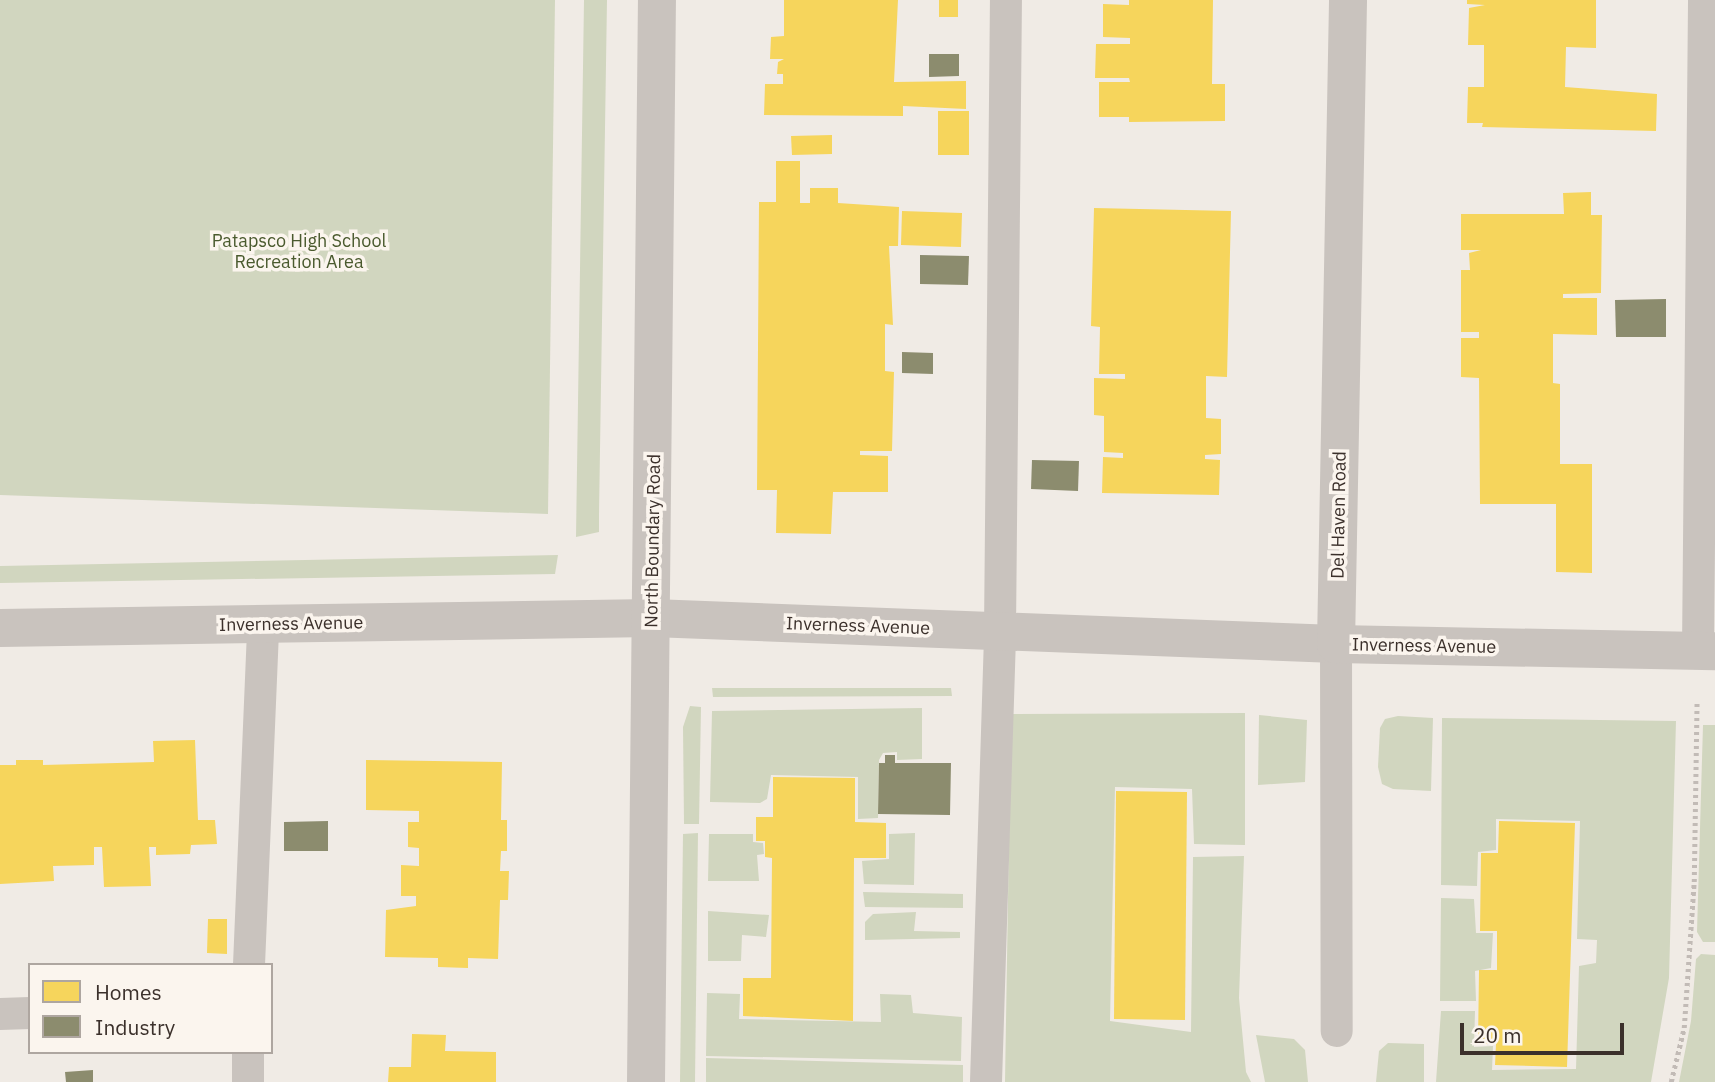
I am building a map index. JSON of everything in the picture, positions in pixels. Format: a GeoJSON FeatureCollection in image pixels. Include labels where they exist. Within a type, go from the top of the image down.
{"type":"FeatureCollection","features":[{"type":"Feature","properties":{"kind":"street","name":"North Boundary Road"},"geometry":{"type":"LineString","coordinates":[[646,1082],[657,0]]}},
{"type":"Feature","properties":{"kind":"street","name":"Del Haven Road"},"geometry":{"type":"LineString","coordinates":[[1336,644],[1348,0]]}},
{"type":"Feature","properties":{"kind":"street","name":"Inverness Avenue"},"geometry":{"type":"LineString","coordinates":[[0,628],[652,618],[1336,644],[1706,651]]}},
{"type":"Feature","properties":{"kind":"lane"},"geometry":{"type":"LineString","coordinates":[[986,1082],[1000,631],[1006,0]]}},
{"type":"Feature","properties":{"kind":"lane"},"geometry":{"type":"LineString","coordinates":[[1704,0],[1706,651]]}},
{"type":"Feature","properties":{"kind":"lane"},"geometry":{"type":"LineString","coordinates":[[249,963],[263,624]]}},
{"type":"Feature","properties":{"kind":"lane","name":"Del Haven Road"},"geometry":{"type":"LineString","coordinates":[[1336,644],[1337,1031]]}},
{"type":"Feature","properties":{"kind":"lane"},"geometry":{"type":"LineString","coordinates":[[0,1014],[28,1013]]}},
{"type":"Feature","properties":{"kind":"lane"},"geometry":{"type":"LineString","coordinates":[[248,1054],[248,1082]]}},
{"type":"Feature","properties":{"kind":"path"},"geometry":{"type":"LineString","coordinates":[[1671,1082],[1684,1028],[1706,651]]}},
{"type":"Feature","properties":{"kind":"green space","name":"Patapsco High School Recreation Area"},"geometry":{"type":"Polygon","coordinates":[[[0,0],[555,0],[548,514],[0,495],[0,0]]]}},
{"type":"Feature","properties":{"kind":"green space"},"geometry":{"type":"Polygon","coordinates":[[[584,0],[607,0],[599,532],[576,537],[584,0]]]}},
{"type":"Feature","properties":{"kind":"green space"},"geometry":{"type":"Polygon","coordinates":[[[558,555],[555,574],[0,583],[0,566],[558,555]]]}},
{"type":"Feature","properties":{"kind":"green space"},"geometry":{"type":"Polygon","coordinates":[[[712,688],[951,688],[952,696],[713,697],[712,688]]]}},
{"type":"Feature","properties":{"kind":"green space"},"geometry":{"type":"Polygon","coordinates":[[[690,706],[701,707],[699,824],[684,824],[683,727],[690,706]]]}},
{"type":"Feature","properties":{"kind":"green space"},"geometry":{"type":"Polygon","coordinates":[[[922,708],[922,759],[897,760],[897,752],[883,753],[879,760],[878,818],[858,819],[858,777],[771,775],[767,799],[760,803],[710,802],[712,711],[922,708]]]}},
{"type":"Feature","properties":{"kind":"green space"},"geometry":{"type":"Polygon","coordinates":[[[1245,713],[1245,845],[1194,844],[1192,789],[1115,787],[1110,1021],[1191,1032],[1193,857],[1244,856],[1239,998],[1246,1072],[1251,1082],[1005,1082],[1011,714],[1245,713]]]}},
{"type":"Feature","properties":{"kind":"green space"},"geometry":{"type":"Polygon","coordinates":[[[1259,715],[1307,720],[1305,782],[1258,785],[1259,715]]]}},
{"type":"Feature","properties":{"kind":"green space"},"geometry":{"type":"Polygon","coordinates":[[[1398,716],[1433,718],[1431,791],[1393,789],[1382,784],[1378,767],[1380,728],[1385,719],[1398,716]]]}},
{"type":"Feature","properties":{"kind":"green space"},"geometry":{"type":"Polygon","coordinates":[[[1442,718],[1676,721],[1669,978],[1651,1082],[1436,1082],[1441,1011],[1475,1011],[1474,1047],[1493,1046],[1492,1070],[1576,1069],[1579,966],[1596,963],[1597,940],[1577,939],[1580,821],[1496,819],[1496,850],[1478,852],[1477,886],[1441,885],[1442,718]]]}},
{"type":"Feature","properties":{"kind":"green space"},"geometry":{"type":"Polygon","coordinates":[[[1703,725],[1715,725],[1715,942],[1703,942],[1697,932],[1703,725]]]}},
{"type":"Feature","properties":{"kind":"green space"},"geometry":{"type":"Polygon","coordinates":[[[698,833],[695,1082],[680,1082],[683,834],[698,833]]]}},
{"type":"Feature","properties":{"kind":"green space"},"geometry":{"type":"Polygon","coordinates":[[[915,833],[914,885],[864,884],[862,861],[889,859],[889,834],[915,833]]]}},
{"type":"Feature","properties":{"kind":"green space"},"geometry":{"type":"Polygon","coordinates":[[[709,834],[753,834],[753,842],[763,843],[764,854],[757,855],[759,881],[708,881],[709,834]]]}},
{"type":"Feature","properties":{"kind":"green space"},"geometry":{"type":"Polygon","coordinates":[[[863,892],[963,894],[963,908],[865,907],[863,892]]]}},
{"type":"Feature","properties":{"kind":"green space"},"geometry":{"type":"Polygon","coordinates":[[[1441,898],[1474,899],[1476,933],[1493,933],[1491,968],[1475,971],[1476,1001],[1440,1001],[1441,898]]]}},
{"type":"Feature","properties":{"kind":"green space"},"geometry":{"type":"Polygon","coordinates":[[[708,911],[769,915],[766,937],[742,935],[741,961],[708,961],[708,911]]]}},
{"type":"Feature","properties":{"kind":"green space"},"geometry":{"type":"Polygon","coordinates":[[[916,912],[914,931],[960,932],[960,938],[865,940],[865,922],[873,914],[916,912]]]}},
{"type":"Feature","properties":{"kind":"green space"},"geometry":{"type":"Polygon","coordinates":[[[1701,954],[1715,955],[1715,1082],[1679,1082],[1691,1021],[1696,959],[1701,954]]]}},
{"type":"Feature","properties":{"kind":"green space"},"geometry":{"type":"Polygon","coordinates":[[[707,993],[740,994],[739,1019],[881,1022],[880,994],[911,995],[913,1013],[962,1017],[961,1061],[706,1056],[707,993]]]}},
{"type":"Feature","properties":{"kind":"green space"},"geometry":{"type":"Polygon","coordinates":[[[1256,1035],[1294,1039],[1305,1050],[1308,1082],[1265,1082],[1256,1035]]]}},
{"type":"Feature","properties":{"kind":"green space"},"geometry":{"type":"Polygon","coordinates":[[[1388,1043],[1424,1044],[1424,1082],[1376,1082],[1379,1051],[1388,1043]]]}},
{"type":"Feature","properties":{"kind":"green space"},"geometry":{"type":"Polygon","coordinates":[[[706,1058],[963,1065],[963,1082],[706,1082],[706,1058]]]}},
{"type":"Feature","properties":{"kind":"building: Homes"},"geometry":{"type":"Polygon","coordinates":[[[784,0],[898,0],[894,82],[966,81],[966,109],[903,106],[903,116],[764,115],[765,84],[783,84],[783,74],[777,74],[778,62],[784,59],[770,59],[771,37],[784,36],[784,0]]]}},
{"type":"Feature","properties":{"kind":"building: Homes"},"geometry":{"type":"Polygon","coordinates":[[[939,0],[958,0],[958,17],[939,17],[939,0]]]}},
{"type":"Feature","properties":{"kind":"building: Homes"},"geometry":{"type":"Polygon","coordinates":[[[1129,0],[1213,0],[1212,84],[1225,84],[1225,121],[1129,122],[1129,117],[1099,117],[1099,82],[1130,82],[1129,78],[1095,78],[1096,44],[1130,44],[1130,38],[1103,37],[1103,4],[1129,5],[1129,0]]]}},
{"type":"Feature","properties":{"kind":"building: Homes"},"geometry":{"type":"Polygon","coordinates":[[[1467,0],[1596,0],[1596,48],[1566,47],[1565,87],[1657,94],[1656,131],[1482,127],[1483,123],[1467,123],[1468,87],[1484,87],[1484,45],[1468,45],[1469,8],[1485,5],[1467,4],[1467,0]]]}},
{"type":"Feature","properties":{"kind":"building: Homes"},"geometry":{"type":"Polygon","coordinates":[[[938,111],[969,111],[969,155],[938,155],[938,111]]]}},
{"type":"Feature","properties":{"kind":"building: Homes"},"geometry":{"type":"Polygon","coordinates":[[[832,135],[832,154],[792,155],[791,136],[832,135]]]}},
{"type":"Feature","properties":{"kind":"building: Homes"},"geometry":{"type":"Polygon","coordinates":[[[776,161],[800,161],[800,203],[810,203],[810,188],[838,188],[838,203],[899,207],[898,246],[889,246],[893,325],[885,324],[885,371],[894,372],[892,451],[860,451],[860,455],[888,456],[888,492],[833,492],[831,534],[776,533],[777,490],[757,490],[759,202],[776,202],[776,161]]]}},
{"type":"Feature","properties":{"kind":"building: Homes"},"geometry":{"type":"Polygon","coordinates":[[[1591,192],[1591,215],[1602,215],[1601,293],[1563,294],[1563,298],[1597,298],[1597,335],[1553,334],[1553,383],[1560,384],[1560,464],[1592,464],[1592,573],[1556,572],[1556,504],[1480,504],[1479,378],[1461,377],[1461,338],[1479,338],[1479,332],[1461,332],[1461,270],[1470,270],[1469,253],[1481,250],[1461,250],[1461,214],[1564,214],[1563,193],[1591,192]]]}},
{"type":"Feature","properties":{"kind":"building: Homes"},"geometry":{"type":"Polygon","coordinates":[[[1094,208],[1231,211],[1227,377],[1206,376],[1206,418],[1221,419],[1221,454],[1205,455],[1205,459],[1220,460],[1219,495],[1102,493],[1103,457],[1123,458],[1123,453],[1104,452],[1104,416],[1094,415],[1094,378],[1125,379],[1125,374],[1099,374],[1100,327],[1091,326],[1094,208]]]}},
{"type":"Feature","properties":{"kind":"building: Homes"},"geometry":{"type":"Polygon","coordinates":[[[902,211],[962,213],[961,247],[901,245],[902,211]]]}},
{"type":"Feature","properties":{"kind":"building: Homes"},"geometry":{"type":"Polygon","coordinates":[[[195,740],[198,820],[215,820],[217,844],[191,845],[190,854],[156,855],[156,847],[149,847],[151,886],[104,887],[102,847],[94,847],[94,865],[53,866],[54,881],[0,884],[0,765],[16,765],[16,760],[43,760],[43,765],[154,762],[153,741],[195,740]]]}},
{"type":"Feature","properties":{"kind":"building: Homes"},"geometry":{"type":"Polygon","coordinates":[[[366,760],[502,762],[501,820],[507,820],[507,851],[501,851],[500,871],[509,871],[508,900],[500,900],[498,959],[468,958],[468,968],[438,967],[438,958],[385,957],[386,910],[416,906],[416,896],[401,896],[401,865],[419,866],[419,848],[408,847],[408,822],[419,822],[419,811],[366,810],[366,760]]]}},
{"type":"Feature","properties":{"kind":"building: Homes"},"geometry":{"type":"Polygon","coordinates":[[[773,777],[855,778],[855,822],[886,823],[886,858],[854,858],[853,1021],[743,1016],[743,978],[771,978],[772,858],[765,857],[765,841],[756,841],[756,817],[773,817],[773,777]]]}},
{"type":"Feature","properties":{"kind":"building: Homes"},"geometry":{"type":"Polygon","coordinates":[[[1116,791],[1187,792],[1185,1020],[1114,1019],[1116,791]]]}},
{"type":"Feature","properties":{"kind":"building: Homes"},"geometry":{"type":"Polygon","coordinates":[[[1499,821],[1575,823],[1567,1067],[1495,1065],[1496,1044],[1478,1044],[1479,970],[1497,970],[1497,931],[1480,931],[1481,853],[1498,853],[1499,821]]]}},
{"type":"Feature","properties":{"kind":"building: Homes"},"geometry":{"type":"Polygon","coordinates":[[[208,919],[227,919],[227,954],[207,953],[208,919]]]}},
{"type":"Feature","properties":{"kind":"building: Homes"},"geometry":{"type":"Polygon","coordinates":[[[412,1034],[446,1035],[445,1051],[496,1052],[496,1082],[388,1082],[389,1067],[411,1067],[412,1034]]]}},
{"type":"Feature","properties":{"kind":"building: Industry"},"geometry":{"type":"Polygon","coordinates":[[[929,54],[959,54],[959,76],[929,77],[929,54]]]}},
{"type":"Feature","properties":{"kind":"building: Industry"},"geometry":{"type":"Polygon","coordinates":[[[920,255],[969,256],[968,285],[920,284],[920,255]]]}},
{"type":"Feature","properties":{"kind":"building: Industry"},"geometry":{"type":"Polygon","coordinates":[[[1666,299],[1666,337],[1616,337],[1615,300],[1666,299]]]}},
{"type":"Feature","properties":{"kind":"building: Industry"},"geometry":{"type":"Polygon","coordinates":[[[902,352],[933,353],[933,374],[902,373],[902,352]]]}},
{"type":"Feature","properties":{"kind":"building: Industry"},"geometry":{"type":"Polygon","coordinates":[[[1032,460],[1079,461],[1078,491],[1031,489],[1032,460]]]}},
{"type":"Feature","properties":{"kind":"building: Industry"},"geometry":{"type":"Polygon","coordinates":[[[885,755],[895,755],[895,763],[951,763],[950,815],[878,814],[879,763],[885,763],[885,755]]]}},
{"type":"Feature","properties":{"kind":"building: Industry"},"geometry":{"type":"Polygon","coordinates":[[[328,821],[328,851],[284,851],[284,822],[328,821]]]}},
{"type":"Feature","properties":{"kind":"building: Industry"},"geometry":{"type":"Polygon","coordinates":[[[93,1070],[93,1082],[66,1082],[65,1072],[93,1070]]]}}]}
